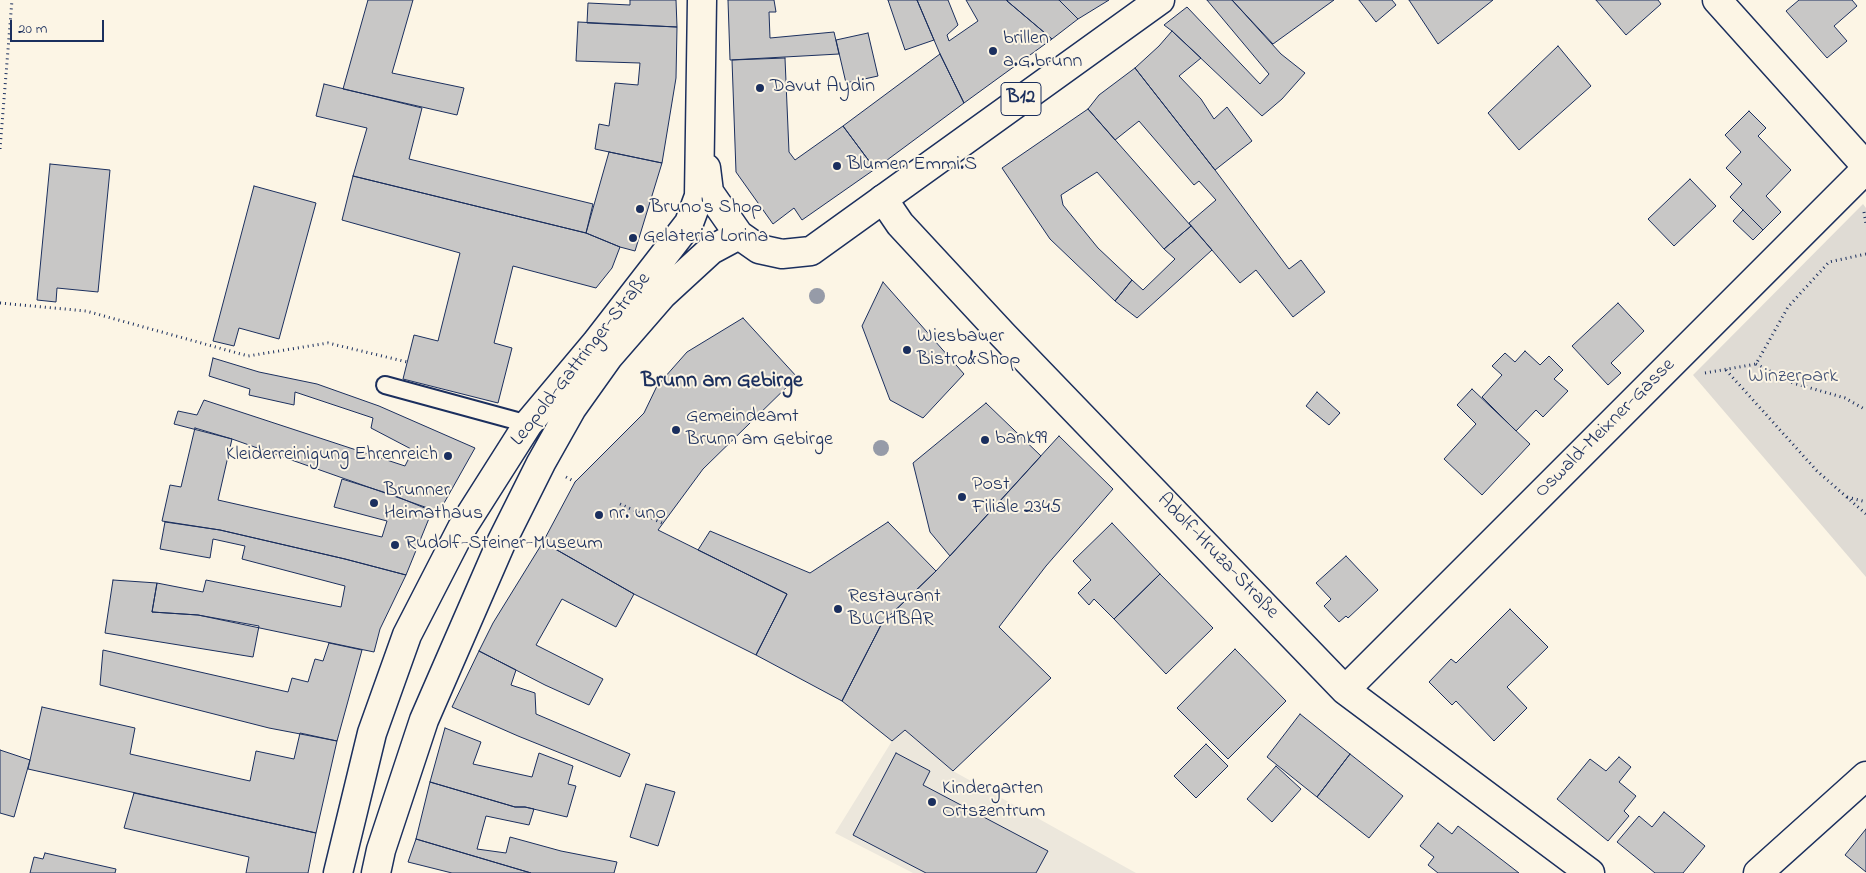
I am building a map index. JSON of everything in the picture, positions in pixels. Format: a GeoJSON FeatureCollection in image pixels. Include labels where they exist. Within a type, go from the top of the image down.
{"type":"FeatureCollection","features":[{"type":"Feature","properties":{"kind":"main road","name":"B12"},"geometry":{"type":"LineString","coordinates":[[702,0],[701,124],[709,192],[740,235],[759,249],[782,254],[811,251],[1160,0]]}},
{"type":"Feature","properties":{"kind":"main road"},"geometry":{"type":"LineString","coordinates":[[1717,0],[1866,167]]}},
{"type":"Feature","properties":{"kind":"main road","name":"Leopold-Gattringer-Straße"},"geometry":{"type":"LineString","coordinates":[[338,873],[372,733],[407,635],[462,528],[528,424],[596,343],[689,223],[699,196],[701,124]]}},
{"type":"Feature","properties":{"kind":"main road","name":"Oswald-Meixner-Gasse"},"geometry":{"type":"LineString","coordinates":[[1345,690],[1866,167]]}},
{"type":"Feature","properties":{"kind":"main road","name":"Adolf-Hruza-Straße"},"geometry":{"type":"LineString","coordinates":[[882,199],[900,224],[1003,335],[1345,690],[1590,873]]}},
{"type":"Feature","properties":{"kind":"main road","name":"Leopold-Gattringer-Straße"},"geometry":{"type":"LineString","coordinates":[[379,862],[424,720],[501,543],[540,463],[568,416],[609,356],[662,294],[711,250],[740,235]]}},
{"type":"Feature","properties":{"kind":"main road"},"geometry":{"type":"LineString","coordinates":[[1758,873],[1866,776]]}},
{"type":"Feature","properties":{"kind":"main road"},"geometry":{"type":"LineString","coordinates":[[344,842],[379,862]]}},
{"type":"Feature","properties":{"kind":"lane"},"geometry":{"type":"LineString","coordinates":[[384,385],[528,424]]}},
{"type":"Feature","properties":{"kind":"path"},"geometry":{"type":"LineString","coordinates":[[0,149],[12,0]]}},
{"type":"Feature","properties":{"kind":"path"},"geometry":{"type":"LineString","coordinates":[[1756,364],[1788,307],[1828,262],[1866,254]]}},
{"type":"Feature","properties":{"kind":"path"},"geometry":{"type":"LineString","coordinates":[[0,303],[86,311],[248,356],[328,342],[407,362]]}},
{"type":"Feature","properties":{"kind":"path"},"geometry":{"type":"LineString","coordinates":[[1662,373],[1692,375],[1756,364],[1793,382],[1845,398],[1866,410]]}},
{"type":"Feature","properties":{"kind":"path"},"geometry":{"type":"LineString","coordinates":[[1726,369],[1817,471],[1866,514]]}},
{"type":"Feature","properties":{"kind":"path"},"geometry":{"type":"LineString","coordinates":[[1846,496],[1866,502]]}},
{"type":"Feature","properties":{"kind":"path"},"geometry":{"type":"LineString","coordinates":[[620,504],[662,523]]}},
{"type":"Feature","properties":{"kind":"shaded area","name":"Kindergarten Ortszentrum"},"geometry":{"type":"Polygon","coordinates":[[[905,730],[953,771],[1136,873],[913,873],[835,833],[892,741],[905,730]]]}},
{"type":"Feature","properties":{"kind":"green space","name":"Winzerpark"},"geometry":{"type":"Polygon","coordinates":[[[1863,204],[1866,208],[1866,577],[1693,375],[1863,204]]]}},
{"type":"Feature","properties":{"kind":"building"},"geometry":{"type":"Polygon","coordinates":[[[368,0],[413,0],[392,73],[464,88],[457,115],[343,89],[368,0]]]}},
{"type":"Feature","properties":{"kind":"building"},"geometry":{"type":"Polygon","coordinates":[[[630,0],[676,0],[677,27],[587,23],[588,3],[630,5],[630,0]]]}},
{"type":"Feature","properties":{"kind":"building"},"geometry":{"type":"Polygon","coordinates":[[[728,0],[774,0],[776,12],[769,12],[770,38],[834,32],[839,54],[730,60],[728,0]]]}},
{"type":"Feature","properties":{"kind":"building"},"geometry":{"type":"Polygon","coordinates":[[[888,0],[917,0],[934,40],[905,50],[888,0]]]}},
{"type":"Feature","properties":{"kind":"building"},"geometry":{"type":"Polygon","coordinates":[[[917,0],[948,0],[958,25],[947,35],[949,41],[978,21],[966,0],[1006,0],[1052,39],[964,103],[917,0]]]}},
{"type":"Feature","properties":{"kind":"building"},"geometry":{"type":"Polygon","coordinates":[[[1008,0],[1059,0],[1078,19],[1052,39],[1008,0]]]}},
{"type":"Feature","properties":{"kind":"building"},"geometry":{"type":"Polygon","coordinates":[[[1059,0],[1109,0],[1078,19],[1059,0]]]}},
{"type":"Feature","properties":{"kind":"building"},"geometry":{"type":"Polygon","coordinates":[[[1207,0],[1232,0],[1281,54],[1305,73],[1282,99],[1262,116],[1164,25],[1187,7],[1260,84],[1269,74],[1207,0]]]}},
{"type":"Feature","properties":{"kind":"building"},"geometry":{"type":"Polygon","coordinates":[[[1232,0],[1334,0],[1273,44],[1232,0]]]}},
{"type":"Feature","properties":{"kind":"building"},"geometry":{"type":"Polygon","coordinates":[[[1359,0],[1392,0],[1396,5],[1376,22],[1359,0]]]}},
{"type":"Feature","properties":{"kind":"building"},"geometry":{"type":"Polygon","coordinates":[[[1409,0],[1493,0],[1438,44],[1409,0]]]}},
{"type":"Feature","properties":{"kind":"building"},"geometry":{"type":"Polygon","coordinates":[[[1596,0],[1658,0],[1661,4],[1626,35],[1596,0]]]}},
{"type":"Feature","properties":{"kind":"building"},"geometry":{"type":"Polygon","coordinates":[[[1799,0],[1852,0],[1857,6],[1834,26],[1847,41],[1827,58],[1786,11],[1799,0]]]}},
{"type":"Feature","properties":{"kind":"building"},"geometry":{"type":"Polygon","coordinates":[[[578,22],[677,27],[676,78],[662,163],[595,149],[599,124],[609,126],[615,83],[638,85],[640,63],[576,61],[578,22]]]}},
{"type":"Feature","properties":{"kind":"building"},"geometry":{"type":"Polygon","coordinates":[[[1172,31],[1201,58],[1179,76],[1201,99],[1214,119],[1227,107],[1252,141],[1215,170],[1135,68],[1172,31]]]}},
{"type":"Feature","properties":{"kind":"building"},"geometry":{"type":"Polygon","coordinates":[[[868,33],[878,76],[846,83],[836,40],[868,33]]]}},
{"type":"Feature","properties":{"kind":"building"},"geometry":{"type":"Polygon","coordinates":[[[1558,46],[1591,86],[1519,150],[1488,113],[1558,46]]]}},
{"type":"Feature","properties":{"kind":"building"},"geometry":{"type":"Polygon","coordinates":[[[940,54],[964,103],[875,169],[843,126],[940,54]]]}},
{"type":"Feature","properties":{"kind":"building"},"geometry":{"type":"Polygon","coordinates":[[[785,58],[789,152],[795,160],[843,126],[875,169],[802,220],[794,208],[773,224],[736,172],[732,60],[785,58]]]}},
{"type":"Feature","properties":{"kind":"building"},"geometry":{"type":"Polygon","coordinates":[[[1135,68],[1289,269],[1301,260],[1325,292],[1293,317],[1256,270],[1240,283],[1189,223],[1216,200],[1199,181],[1194,185],[1139,121],[1115,140],[1088,109],[1099,95],[1135,68]]]}},
{"type":"Feature","properties":{"kind":"building"},"geometry":{"type":"Polygon","coordinates":[[[324,84],[422,108],[409,159],[593,204],[586,233],[353,176],[367,128],[316,116],[324,84]]]}},
{"type":"Feature","properties":{"kind":"building"},"geometry":{"type":"Polygon","coordinates":[[[1088,109],[1191,226],[1164,249],[1097,172],[1061,195],[1063,205],[1098,248],[1132,280],[1115,301],[1050,239],[1002,168],[1088,109]]]}},
{"type":"Feature","properties":{"kind":"building"},"geometry":{"type":"Polygon","coordinates":[[[1749,111],[1766,128],[1758,136],[1791,170],[1766,196],[1781,212],[1763,230],[1730,197],[1742,184],[1726,168],[1741,152],[1725,135],[1749,111]]]}},
{"type":"Feature","properties":{"kind":"building"},"geometry":{"type":"Polygon","coordinates":[[[609,152],[662,163],[635,251],[586,233],[609,152]]]}},
{"type":"Feature","properties":{"kind":"building"},"geometry":{"type":"Polygon","coordinates":[[[50,164],[110,170],[98,292],[57,288],[56,302],[37,300],[50,164]]]}},
{"type":"Feature","properties":{"kind":"building"},"geometry":{"type":"Polygon","coordinates":[[[353,176],[586,233],[620,247],[612,268],[596,288],[513,266],[494,343],[512,348],[498,403],[403,379],[414,335],[438,341],[460,253],[342,220],[353,176]]]}},
{"type":"Feature","properties":{"kind":"building"},"geometry":{"type":"Polygon","coordinates":[[[1690,179],[1716,206],[1674,246],[1648,219],[1690,179]]]}},
{"type":"Feature","properties":{"kind":"building"},"geometry":{"type":"Polygon","coordinates":[[[254,186],[316,203],[279,339],[239,328],[234,346],[213,341],[254,186]]]}},
{"type":"Feature","properties":{"kind":"building"},"geometry":{"type":"Polygon","coordinates":[[[1743,210],[1763,230],[1753,240],[1733,221],[1743,210]]]}},
{"type":"Feature","properties":{"kind":"building"},"geometry":{"type":"Polygon","coordinates":[[[1191,226],[1212,250],[1137,318],[1115,301],[1132,280],[1143,290],[1175,259],[1164,249],[1191,226]]]}},
{"type":"Feature","properties":{"kind":"building","name":"Wiesbauer Bistro&Shop"},"geometry":{"type":"Polygon","coordinates":[[[883,282],[964,374],[923,418],[890,400],[862,326],[883,282]]]}},
{"type":"Feature","properties":{"kind":"building"},"geometry":{"type":"Polygon","coordinates":[[[1618,303],[1644,331],[1611,363],[1621,373],[1608,385],[1572,346],[1618,303]]]}},
{"type":"Feature","properties":{"kind":"building"},"geometry":{"type":"Polygon","coordinates":[[[743,318],[797,377],[703,469],[658,530],[787,594],[756,655],[634,594],[543,542],[575,482],[644,413],[657,386],[687,352],[743,318]]]}},
{"type":"Feature","properties":{"kind":"building"},"geometry":{"type":"Polygon","coordinates":[[[1525,351],[1540,365],[1549,356],[1563,370],[1554,379],[1568,391],[1543,417],[1536,410],[1516,431],[1482,397],[1502,375],[1492,366],[1505,353],[1515,362],[1525,351]]]}},
{"type":"Feature","properties":{"kind":"building"},"geometry":{"type":"Polygon","coordinates":[[[213,358],[259,372],[317,384],[379,406],[475,448],[439,512],[232,439],[174,424],[178,411],[197,415],[204,400],[405,466],[413,450],[371,428],[373,418],[295,392],[294,405],[249,395],[250,389],[209,376],[213,358]]]}},
{"type":"Feature","properties":{"kind":"building"},"geometry":{"type":"Polygon","coordinates":[[[1472,389],[1530,444],[1482,495],[1444,459],[1476,424],[1457,405],[1472,389]]]}},
{"type":"Feature","properties":{"kind":"building"},"geometry":{"type":"Polygon","coordinates":[[[1317,392],[1340,413],[1329,425],[1306,406],[1317,392]]]}},
{"type":"Feature","properties":{"kind":"building","name":"Post Filiale 2345"},"geometry":{"type":"Polygon","coordinates":[[[986,403],[1041,456],[950,556],[930,532],[913,463],[986,403]]]}},
{"type":"Feature","properties":{"kind":"building","name":"Brunner Heimathaus"},"geometry":{"type":"Polygon","coordinates":[[[195,428],[232,439],[218,500],[382,537],[387,521],[334,507],[342,479],[393,495],[432,511],[406,575],[220,530],[162,521],[170,485],[181,487],[195,428]]]}},
{"type":"Feature","properties":{"kind":"building"},"geometry":{"type":"Polygon","coordinates":[[[1059,436],[1113,489],[1046,566],[999,627],[1051,678],[953,771],[905,730],[892,741],[842,701],[882,623],[936,571],[1059,436]]]}},
{"type":"Feature","properties":{"kind":"building"},"geometry":{"type":"Polygon","coordinates":[[[165,522],[220,530],[406,575],[380,629],[374,652],[198,615],[152,612],[157,583],[203,592],[206,580],[341,607],[345,586],[242,559],[245,546],[213,539],[210,558],[160,549],[165,522]]]}},
{"type":"Feature","properties":{"kind":"building","name":"Restaurant BUCHBAR"},"geometry":{"type":"Polygon","coordinates":[[[888,522],[936,571],[882,623],[842,701],[756,655],[787,594],[698,550],[710,531],[810,573],[888,522]]]}},
{"type":"Feature","properties":{"kind":"building"},"geometry":{"type":"Polygon","coordinates":[[[1112,523],[1160,574],[1114,619],[1094,599],[1089,605],[1078,593],[1091,580],[1073,561],[1112,523]]]}},
{"type":"Feature","properties":{"kind":"building"},"geometry":{"type":"Polygon","coordinates":[[[543,542],[634,594],[616,627],[562,599],[536,645],[603,679],[589,705],[479,651],[493,623],[543,542]]]}},
{"type":"Feature","properties":{"kind":"building"},"geometry":{"type":"Polygon","coordinates":[[[1346,556],[1378,590],[1348,618],[1346,616],[1339,622],[1324,606],[1331,599],[1316,583],[1346,556]]]}},
{"type":"Feature","properties":{"kind":"building"},"geometry":{"type":"Polygon","coordinates":[[[1160,574],[1213,628],[1166,674],[1114,619],[1160,574]]]}},
{"type":"Feature","properties":{"kind":"building"},"geometry":{"type":"Polygon","coordinates":[[[113,580],[157,583],[152,612],[198,615],[259,626],[253,657],[105,633],[113,580]]]}},
{"type":"Feature","properties":{"kind":"building"},"geometry":{"type":"Polygon","coordinates":[[[1510,609],[1548,647],[1507,687],[1527,708],[1494,741],[1456,701],[1452,705],[1429,682],[1451,659],[1456,663],[1510,609]]]}},
{"type":"Feature","properties":{"kind":"building"},"geometry":{"type":"Polygon","coordinates":[[[329,643],[362,650],[337,741],[269,728],[100,685],[103,650],[288,692],[292,678],[308,682],[315,659],[323,661],[329,643]]]}},
{"type":"Feature","properties":{"kind":"building"},"geometry":{"type":"Polygon","coordinates":[[[1235,649],[1286,701],[1228,759],[1177,708],[1235,649]]]}},
{"type":"Feature","properties":{"kind":"building"},"geometry":{"type":"Polygon","coordinates":[[[479,651],[516,670],[511,685],[535,693],[536,714],[630,754],[620,777],[452,707],[479,651]]]}},
{"type":"Feature","properties":{"kind":"building"},"geometry":{"type":"Polygon","coordinates":[[[42,707],[135,728],[130,754],[250,781],[256,751],[294,759],[300,733],[337,741],[316,833],[28,769],[42,707]]]}},
{"type":"Feature","properties":{"kind":"building"},"geometry":{"type":"Polygon","coordinates":[[[1300,714],[1350,754],[1317,797],[1267,757],[1300,714]]]}},
{"type":"Feature","properties":{"kind":"building"},"geometry":{"type":"Polygon","coordinates":[[[445,728],[481,742],[473,764],[532,777],[539,753],[573,766],[568,784],[576,786],[567,817],[525,807],[515,807],[430,782],[445,728]]]}},
{"type":"Feature","properties":{"kind":"building"},"geometry":{"type":"Polygon","coordinates":[[[1206,744],[1228,766],[1196,798],[1174,776],[1206,744]]]}},
{"type":"Feature","properties":{"kind":"building"},"geometry":{"type":"Polygon","coordinates":[[[0,750],[30,760],[14,817],[0,813],[0,750]]]}},
{"type":"Feature","properties":{"kind":"building"},"geometry":{"type":"Polygon","coordinates":[[[896,753],[930,771],[923,785],[1048,851],[1036,873],[926,873],[853,835],[896,753]]]}},
{"type":"Feature","properties":{"kind":"building"},"geometry":{"type":"Polygon","coordinates":[[[1350,754],[1403,796],[1369,838],[1317,797],[1350,754]]]}},
{"type":"Feature","properties":{"kind":"building"},"geometry":{"type":"Polygon","coordinates":[[[1619,757],[1631,767],[1619,782],[1636,796],[1624,811],[1629,816],[1608,841],[1557,799],[1590,759],[1606,771],[1619,757]]]}},
{"type":"Feature","properties":{"kind":"building"},"geometry":{"type":"Polygon","coordinates":[[[1276,766],[1301,789],[1272,822],[1247,799],[1276,766]]]}},
{"type":"Feature","properties":{"kind":"building"},"geometry":{"type":"Polygon","coordinates":[[[430,782],[515,807],[534,809],[529,825],[486,816],[477,849],[506,853],[510,837],[561,851],[617,862],[614,873],[531,873],[416,839],[430,782]]]}},
{"type":"Feature","properties":{"kind":"building"},"geometry":{"type":"Polygon","coordinates":[[[646,784],[675,792],[658,846],[630,837],[646,784]]]}},
{"type":"Feature","properties":{"kind":"building"},"geometry":{"type":"Polygon","coordinates":[[[134,793],[316,833],[308,873],[246,873],[249,857],[124,828],[134,793]]]}},
{"type":"Feature","properties":{"kind":"building"},"geometry":{"type":"Polygon","coordinates":[[[1664,812],[1705,846],[1683,873],[1655,873],[1617,842],[1639,816],[1652,827],[1664,812]]]}},
{"type":"Feature","properties":{"kind":"building"},"geometry":{"type":"Polygon","coordinates":[[[1438,823],[1452,834],[1458,826],[1519,873],[1438,873],[1428,865],[1434,857],[1420,846],[1438,823]]]}},
{"type":"Feature","properties":{"kind":"building"},"geometry":{"type":"Polygon","coordinates":[[[1866,829],[1866,872],[1845,855],[1866,829]]]}},
{"type":"Feature","properties":{"kind":"building"},"geometry":{"type":"Polygon","coordinates":[[[416,839],[531,873],[452,873],[408,862],[416,839]]]}},
{"type":"Feature","properties":{"kind":"building"},"geometry":{"type":"Polygon","coordinates":[[[45,853],[116,869],[115,873],[30,873],[34,857],[43,859],[45,853]]]}},
{"type":"Feature","properties":{"kind":"place","name":"brillen a.G.brunn"},"geometry":{"type":"Point","coordinates":[993,51]}},
{"type":"Feature","properties":{"kind":"place","name":"Davut Aydin"},"geometry":{"type":"Point","coordinates":[760,88]}},
{"type":"Feature","properties":{"kind":"place","name":"Blumen Emmi.S"},"geometry":{"type":"Point","coordinates":[837,166]}},
{"type":"Feature","properties":{"kind":"place","name":"Bruno's Shop"},"geometry":{"type":"Point","coordinates":[640,209]}},
{"type":"Feature","properties":{"kind":"place","name":"Gelateria Lorina"},"geometry":{"type":"Point","coordinates":[633,238]}},
{"type":"Feature","properties":{"kind":"place","name":"Wiesbauer Bistro&Shop"},"geometry":{"type":"Point","coordinates":[907,350]}},
{"type":"Feature","properties":{"kind":"place","name":"Gemeindeamt Brunn am Gebirge"},"geometry":{"type":"Point","coordinates":[676,430]}},
{"type":"Feature","properties":{"kind":"place","name":"bank99"},"geometry":{"type":"Point","coordinates":[985,440]}},
{"type":"Feature","properties":{"kind":"place","name":"Kleiderreinigung Ehrenreich"},"geometry":{"type":"Point","coordinates":[448,456]}},
{"type":"Feature","properties":{"kind":"place","name":"Post Filiale 2345"},"geometry":{"type":"Point","coordinates":[962,497]}},
{"type":"Feature","properties":{"kind":"place","name":"Brunner Heimathaus"},"geometry":{"type":"Point","coordinates":[374,503]}},
{"type":"Feature","properties":{"kind":"place","name":"nr. uno"},"geometry":{"type":"Point","coordinates":[599,515]}},
{"type":"Feature","properties":{"kind":"place","name":"Rudolf-Steiner-Museum"},"geometry":{"type":"Point","coordinates":[395,545]}},
{"type":"Feature","properties":{"kind":"place","name":"Restaurant BUCHBAR"},"geometry":{"type":"Point","coordinates":[838,609]}},
{"type":"Feature","properties":{"kind":"place","name":"Kindergarten Ortszentrum"},"geometry":{"type":"Point","coordinates":[932,802]}},
{"type":"Feature","properties":{"kind":"district","name":"Brunn am Gebirge"},"geometry":{"type":"Point","coordinates":[722,382]}}]}
